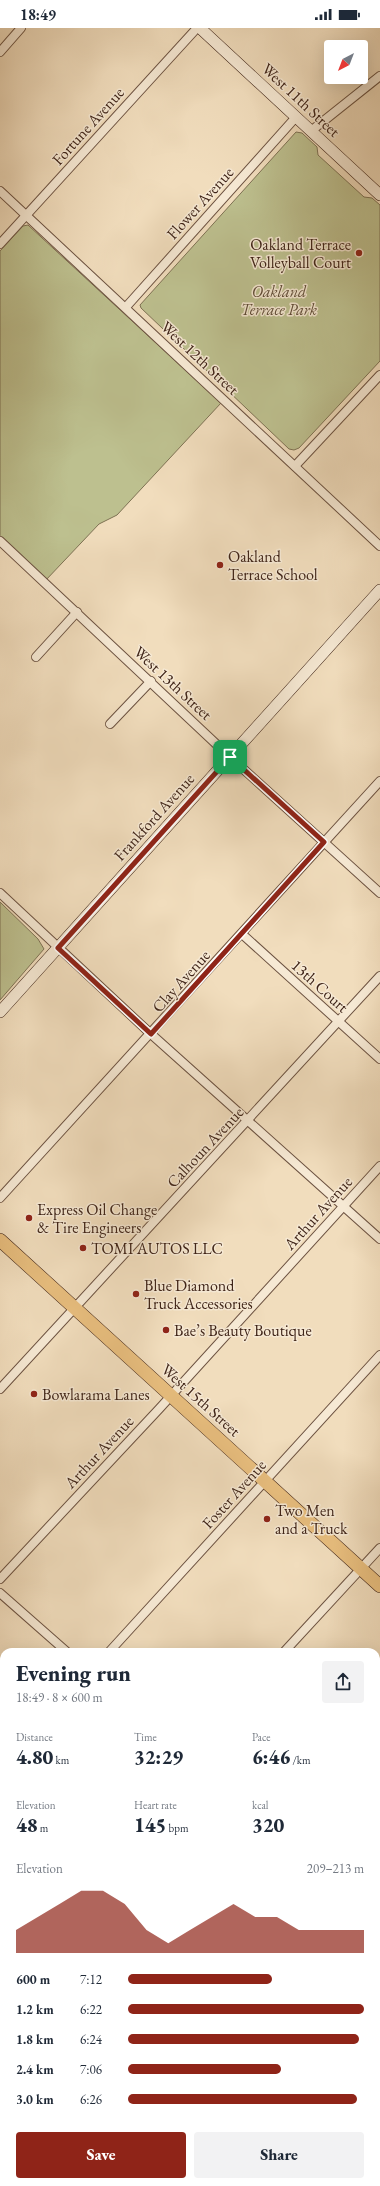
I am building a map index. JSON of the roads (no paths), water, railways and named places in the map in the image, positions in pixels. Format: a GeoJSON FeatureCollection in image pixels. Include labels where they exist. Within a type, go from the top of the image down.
{"type":"FeatureCollection","features":[{"type":"Feature","properties":{"kind":"highway","name":"West 15th Street"},"geometry":{"type":"LineString","coordinates":[[0,1240],[380,1586]]}},
{"type":"Feature","properties":{"kind":"main road","name":"West 11th Street"},"geometry":{"type":"LineString","coordinates":[[201,29],[380,195]]}},
{"type":"Feature","properties":{"kind":"main road","name":"Frankford Avenue"},"geometry":{"type":"LineString","coordinates":[[0,1012],[380,590]]}},
{"type":"Feature","properties":{"kind":"street"},"geometry":{"type":"LineString","coordinates":[[0,52],[21,28]]}},
{"type":"Feature","properties":{"kind":"street","name":"Fortune Avenue"},"geometry":{"type":"LineString","coordinates":[[0,244],[201,29]]}},
{"type":"Feature","properties":{"kind":"street"},"geometry":{"type":"LineString","coordinates":[[312,131],[380,76]]}},
{"type":"Feature","properties":{"kind":"street","name":"Flower Avenue"},"geometry":{"type":"LineString","coordinates":[[126,307],[296,117]]}},
{"type":"Feature","properties":{"kind":"street","name":"West 12th Street"},"geometry":{"type":"LineString","coordinates":[[0,191],[126,307],[380,546]]}},
{"type":"Feature","properties":{"kind":"street"},"geometry":{"type":"LineString","coordinates":[[295,466],[380,375]]}},
{"type":"Feature","properties":{"kind":"street","name":"West 13th Street"},"geometry":{"type":"LineString","coordinates":[[1,545],[77,612],[230,757],[380,893]]}},
{"type":"Feature","properties":{"kind":"street"},"geometry":{"type":"LineString","coordinates":[[36,657],[77,612]]}},
{"type":"Feature","properties":{"kind":"street"},"geometry":{"type":"LineString","coordinates":[[110,724],[151,681]]}},
{"type":"Feature","properties":{"kind":"street","name":"Clay Avenue"},"geometry":{"type":"LineString","coordinates":[[0,1198],[380,781]]}},
{"type":"Feature","properties":{"kind":"street"},"geometry":{"type":"LineString","coordinates":[[0,893],[151,1034],[249,1120],[380,1239]]}},
{"type":"Feature","properties":{"kind":"street","name":"13th Court"},"geometry":{"type":"LineString","coordinates":[[242,934],[380,1059]]}},
{"type":"Feature","properties":{"kind":"street","name":"Calhoun Avenue"},"geometry":{"type":"LineString","coordinates":[[0,1389],[380,976]]}},
{"type":"Feature","properties":{"kind":"street","name":"Arthur Avenue"},"geometry":{"type":"LineString","coordinates":[[0,1579],[171,1396],[380,1166]]}},
{"type":"Feature","properties":{"kind":"street","name":"Foster Avenue"},"geometry":{"type":"LineString","coordinates":[[114,1648],[380,1355]]}},
{"type":"Feature","properties":{"kind":"street"},"geometry":{"type":"LineString","coordinates":[[288,1648],[380,1548]]}},
{"type":"Feature","properties":{"kind":"street"},"geometry":{"type":"LineString","coordinates":[[0,1593],[62,1648]]}},
{"type":"Feature","properties":{"kind":"place","name":"Oakland Terrace Volleyball Court"},"geometry":{"type":"Point","coordinates":[359,253]}},
{"type":"Feature","properties":{"kind":"place","name":"Oakland Terrace School"},"geometry":{"type":"Point","coordinates":[220,565]}},
{"type":"Feature","properties":{"kind":"place","name":"Express Oil Change & Tire Engineers"},"geometry":{"type":"Point","coordinates":[29,1218]}},
{"type":"Feature","properties":{"kind":"place","name":"TOMI AUTOS LLC"},"geometry":{"type":"Point","coordinates":[83,1248]}},
{"type":"Feature","properties":{"kind":"place","name":"Blue Diamond Truck Accessories"},"geometry":{"type":"Point","coordinates":[136,1294]}},
{"type":"Feature","properties":{"kind":"place","name":"Bae’s Beauty Boutique"},"geometry":{"type":"Point","coordinates":[166,1330]}},
{"type":"Feature","properties":{"kind":"place","name":"Bowlarama Lanes"},"geometry":{"type":"Point","coordinates":[34,1394]}},
{"type":"Feature","properties":{"kind":"place","name":"Two Men and a Truck"},"geometry":{"type":"Point","coordinates":[267,1519]}},
{"type":"Feature","properties":{"kind":"park label","name":"Oakland Terrace Park"},"geometry":{"type":"Point","coordinates":[279,300]}}]}
